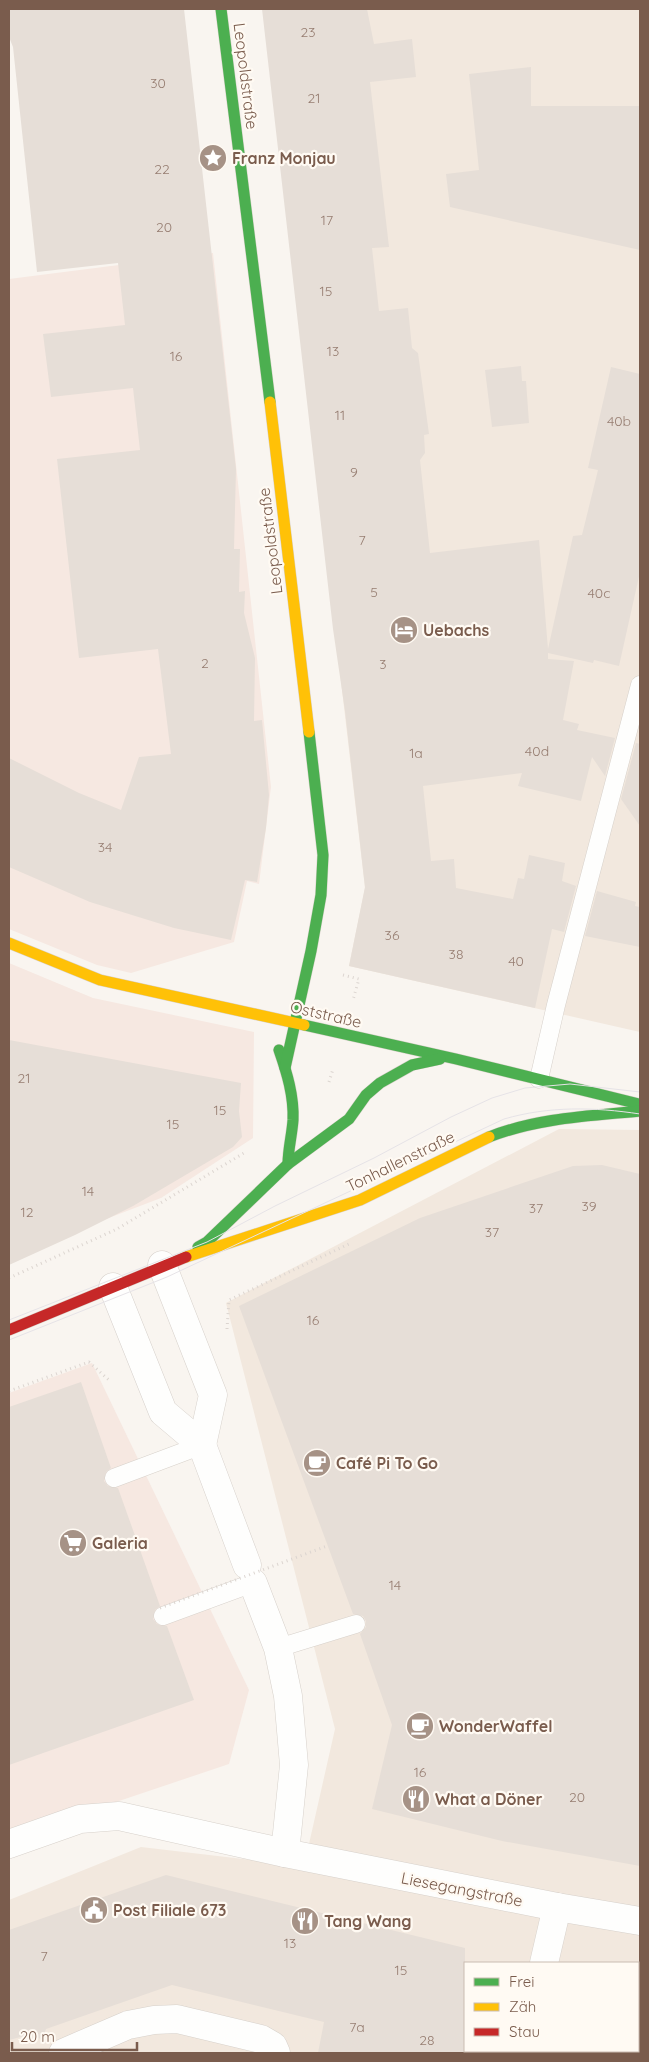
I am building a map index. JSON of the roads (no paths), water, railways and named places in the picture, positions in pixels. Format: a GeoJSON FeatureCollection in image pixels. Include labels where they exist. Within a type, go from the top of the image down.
{"type":"FeatureCollection","features":[{"type":"Feature","properties":{"kind":"street","name":"Leopoldstraße"},"geometry":{"type":"LineString","coordinates":[[221,9],[278,467],[323,855],[321,895],[296,1024],[285,1068]]}},
{"type":"Feature","properties":{"kind":"street","name":"Oststraße"},"geometry":{"type":"LineString","coordinates":[[9,943],[100,980],[269,1022],[296,1024],[456,1059],[640,1104]]}},
{"type":"Feature","properties":{"kind":"street"},"geometry":{"type":"LineString","coordinates":[[276,1042],[285,1068],[293,1108],[288,1164]]}},
{"type":"Feature","properties":{"kind":"street","name":"Tonhallenstraße"},"geometry":{"type":"LineString","coordinates":[[9,1330],[170,1262],[207,1242],[288,1164],[349,1119],[366,1095],[390,1077],[421,1062],[442,1058],[456,1059]]}},
{"type":"Feature","properties":{"kind":"street","name":"Tonhallenstraße"},"geometry":{"type":"LineString","coordinates":[[170,1262],[360,1200],[468,1146],[502,1132],[557,1119],[640,1111]]}},
{"type":"Feature","properties":{"kind":"street"},"geometry":{"type":"LineString","coordinates":[[170,1262],[214,1396],[202,1445]]}},
{"type":"Feature","properties":{"kind":"street"},"geometry":{"type":"LineString","coordinates":[[113,1287],[162,1412],[202,1445],[278,1648],[288,1696],[294,1765],[285,1853]]}},
{"type":"Feature","properties":{"kind":"street","name":"Liesegangstraße"},"geometry":{"type":"LineString","coordinates":[[9,1844],[80,1818],[119,1816],[285,1853],[557,1907],[640,1920]]}},
{"type":"Feature","properties":{"kind":"street"},"geometry":{"type":"LineString","coordinates":[[544,1962],[557,1907]]}},
{"type":"Feature","properties":{"kind":"street"},"geometry":{"type":"LineString","coordinates":[[62,2053],[128,2025],[154,2020],[177,2019],[261,2039],[273,2046],[276,2053]]}},
{"type":"Feature","properties":{"kind":"lane"},"geometry":{"type":"LineString","coordinates":[[539,1079],[556,1005],[640,685]]}},
{"type":"Feature","properties":{"kind":"lane"},"geometry":{"type":"LineString","coordinates":[[114,1478],[202,1445]]}},
{"type":"Feature","properties":{"kind":"lane"},"geometry":{"type":"LineString","coordinates":[[162,1612],[250,1574]]}},
{"type":"Feature","properties":{"kind":"lane"},"geometry":{"type":"LineString","coordinates":[[278,1648],[356,1624]]}},
{"type":"Feature","properties":{"kind":"tram line"},"geometry":{"type":"LineString","coordinates":[[9,1320],[207,1242],[451,1117],[492,1098],[525,1088],[570,1084],[640,1092]]}},
{"type":"Feature","properties":{"kind":"tram line"},"geometry":{"type":"LineString","coordinates":[[9,1340],[167,1277],[504,1119],[538,1112],[572,1109],[640,1114]]}},
{"type":"Feature","properties":{"kind":"place","name":"Franz Monjau"},"geometry":{"type":"Point","coordinates":[213,158]}},
{"type":"Feature","properties":{"kind":"place","name":"Uebachs"},"geometry":{"type":"Point","coordinates":[404,630]}},
{"type":"Feature","properties":{"kind":"place","name":"Café Pi To Go"},"geometry":{"type":"Point","coordinates":[317,1463]}},
{"type":"Feature","properties":{"kind":"place","name":"Galeria"},"geometry":{"type":"Point","coordinates":[73,1543]}},
{"type":"Feature","properties":{"kind":"place","name":"WonderWaffel"},"geometry":{"type":"Point","coordinates":[420,1726]}},
{"type":"Feature","properties":{"kind":"place","name":"What a Döner"},"geometry":{"type":"Point","coordinates":[416,1799]}},
{"type":"Feature","properties":{"kind":"place","name":"Post Filiale 673"},"geometry":{"type":"Point","coordinates":[94,1910]}},
{"type":"Feature","properties":{"kind":"place","name":"Tang Wang"},"geometry":{"type":"Point","coordinates":[305,1921]}}]}
